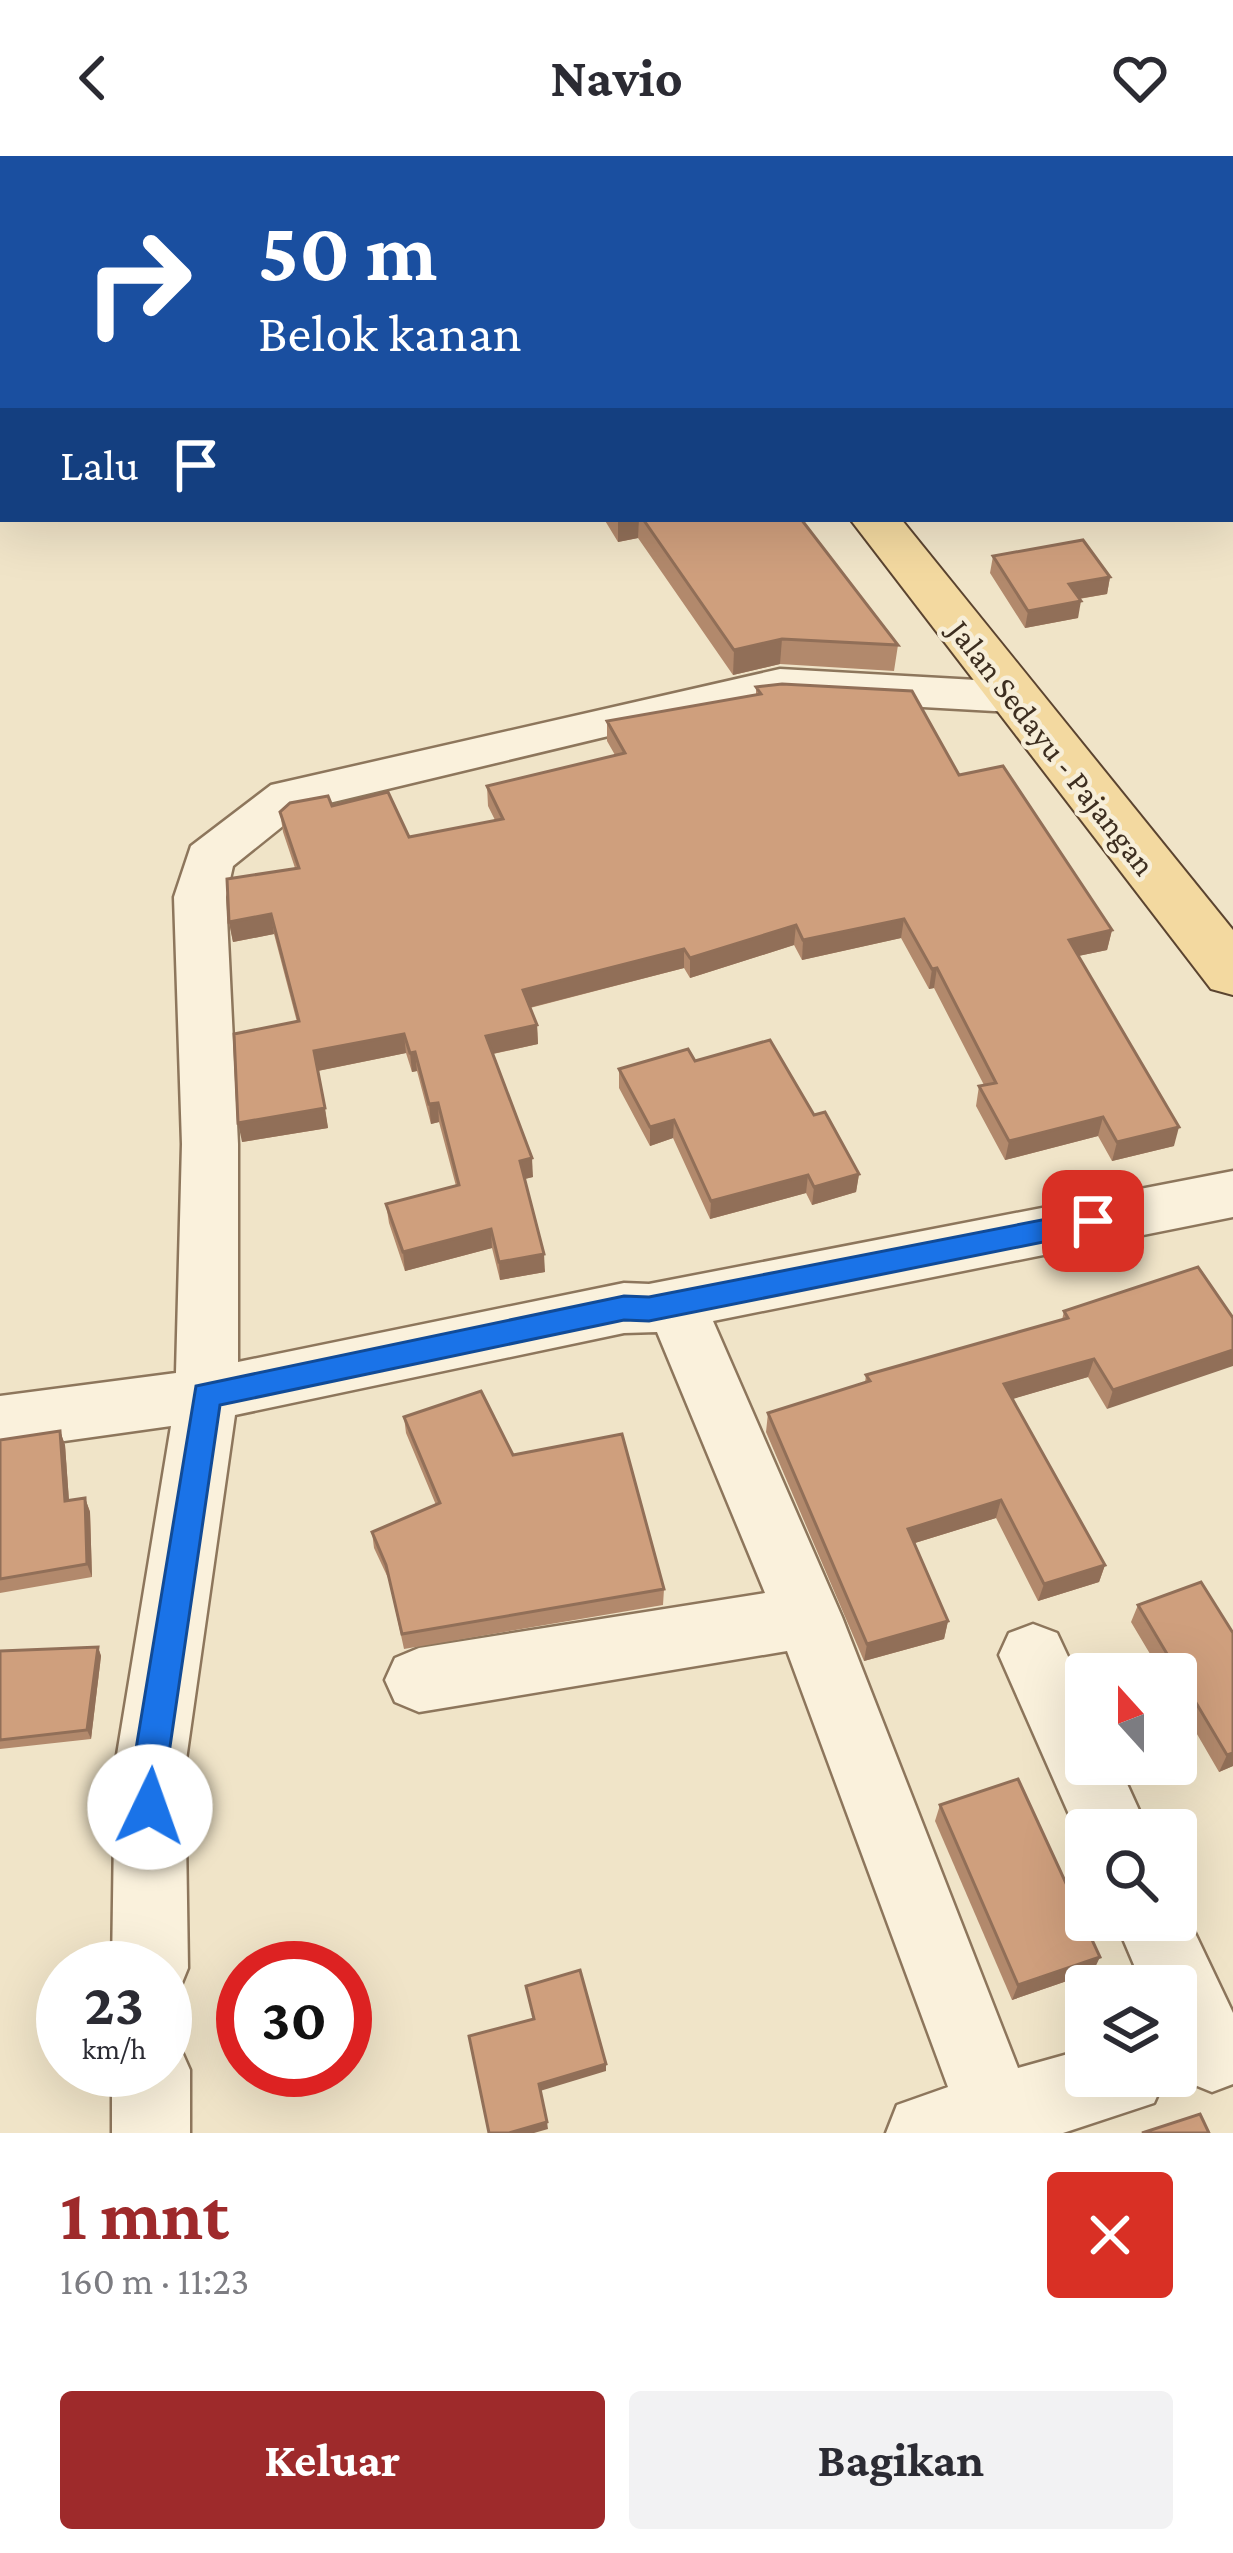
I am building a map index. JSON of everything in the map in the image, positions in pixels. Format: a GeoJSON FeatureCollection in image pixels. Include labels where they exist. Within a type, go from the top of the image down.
{"type":"FeatureCollection","features":[{"type":"Feature","properties":{"kind":"main road","name":"Jalan Sedayu - Pajangan"},"geometry":{"type":"LineString","coordinates":[[877,522],[1233,974]]}},
{"type":"Feature","properties":{"kind":"street"},"geometry":{"type":"LineString","coordinates":[[150,1941],[150,1767],[207,1395],[210,1144],[200,897],[209,858],[288,796],[738,690],[826,684],[1012,697]]}},
{"type":"Feature","properties":{"kind":"street"},"geometry":{"type":"LineString","coordinates":[[0,1423],[207,1395],[1233,1194]]}},
{"type":"Feature","properties":{"kind":"street"},"geometry":{"type":"LineString","coordinates":[[674,1301],[808,1617],[960,2122],[1065,2093]]}},
{"type":"Feature","properties":{"kind":"street"},"geometry":{"type":"LineString","coordinates":[[419,1680],[808,1617]]}},
{"type":"Feature","properties":{"kind":"street"},"geometry":{"type":"LineString","coordinates":[[1033,1655],[1103,1809]]}},
{"type":"Feature","properties":{"kind":"street"},"geometry":{"type":"LineString","coordinates":[[1161,1941],[1207,2055]]}},
{"type":"Feature","properties":{"kind":"street"},"geometry":{"type":"LineString","coordinates":[[151,2097],[151,2133]]}},
{"type":"Feature","properties":{"kind":"building"},"geometry":{"type":"Polygon","coordinates":[[[645,522],[803,522],[898,645],[782,639],[734,650],[645,522]]]}},
{"type":"Feature","properties":{"kind":"building"},"geometry":{"type":"Polygon","coordinates":[[[1083,540],[1110,577],[1069,584],[1081,601],[1028,611],[993,556],[1083,540]]]}},
{"type":"Feature","properties":{"kind":"building"},"geometry":{"type":"Polygon","coordinates":[[[782,684],[912,691],[959,775],[1003,766],[1112,930],[1069,940],[1179,1127],[1117,1142],[1103,1117],[1009,1141],[979,1086],[996,1083],[937,968],[932,969],[904,919],[803,940],[796,925],[690,958],[684,949],[523,990],[537,1025],[486,1036],[532,1158],[520,1161],[544,1254],[499,1262],[491,1229],[403,1252],[386,1204],[459,1185],[438,1103],[429,1104],[415,1052],[410,1053],[404,1034],[314,1051],[325,1108],[238,1123],[234,1034],[299,1021],[271,914],[229,922],[227,879],[299,868],[280,812],[290,803],[328,796],[332,806],[388,792],[409,837],[503,819],[487,786],[625,753],[607,721],[761,694],[756,687],[782,684]]]}},
{"type":"Feature","properties":{"kind":"building"},"geometry":{"type":"Polygon","coordinates":[[[770,1040],[814,1115],[825,1112],[859,1174],[814,1187],[808,1175],[711,1201],[674,1120],[650,1127],[619,1069],[688,1049],[695,1061],[770,1040]]]}},
{"type":"Feature","properties":{"kind":"building"},"geometry":{"type":"Polygon","coordinates":[[[1198,1267],[1233,1318],[1233,1350],[1113,1390],[1094,1359],[1004,1384],[1105,1565],[1044,1584],[1001,1500],[908,1529],[948,1621],[867,1644],[768,1413],[870,1381],[866,1375],[1068,1318],[1064,1311],[1198,1267]]]}},
{"type":"Feature","properties":{"kind":"building"},"geometry":{"type":"Polygon","coordinates":[[[481,1391],[513,1455],[622,1434],[664,1589],[402,1634],[386,1565],[372,1532],[440,1503],[404,1417],[481,1391]]]}},
{"type":"Feature","properties":{"kind":"building"},"geometry":{"type":"Polygon","coordinates":[[[60,1431],[65,1501],[85,1498],[87,1564],[0,1579],[0,1440],[60,1431]]]}},
{"type":"Feature","properties":{"kind":"building"},"geometry":{"type":"Polygon","coordinates":[[[1201,1582],[1233,1633],[1233,1753],[1227,1755],[1197,1704],[1197,1653],[1166,1653],[1138,1605],[1201,1582]]]}},
{"type":"Feature","properties":{"kind":"building"},"geometry":{"type":"Polygon","coordinates":[[[98,1647],[87,1730],[0,1740],[0,1651],[98,1647]]]}},
{"type":"Feature","properties":{"kind":"building"},"geometry":{"type":"Polygon","coordinates":[[[1018,1779],[1065,1881],[1065,1941],[1093,1941],[1100,1957],[1065,1965],[1065,1969],[1018,1985],[940,1805],[1018,1779]]]}},
{"type":"Feature","properties":{"kind":"building"},"geometry":{"type":"Polygon","coordinates":[[[580,1970],[606,2064],[539,2084],[547,2122],[509,2133],[489,2133],[469,2036],[534,2019],[526,1986],[580,1970]]]}},
{"type":"Feature","properties":{"kind":"building"},"geometry":{"type":"Polygon","coordinates":[[[1200,2114],[1209,2133],[1142,2133],[1200,2114]]]}},
{"type":"Feature","properties":{"kind":"route"},"geometry":{"type":"LineString","coordinates":[[150,1807],[150,1767],[207,1395],[624,1308],[649,1309],[1093,1221]]}}]}
